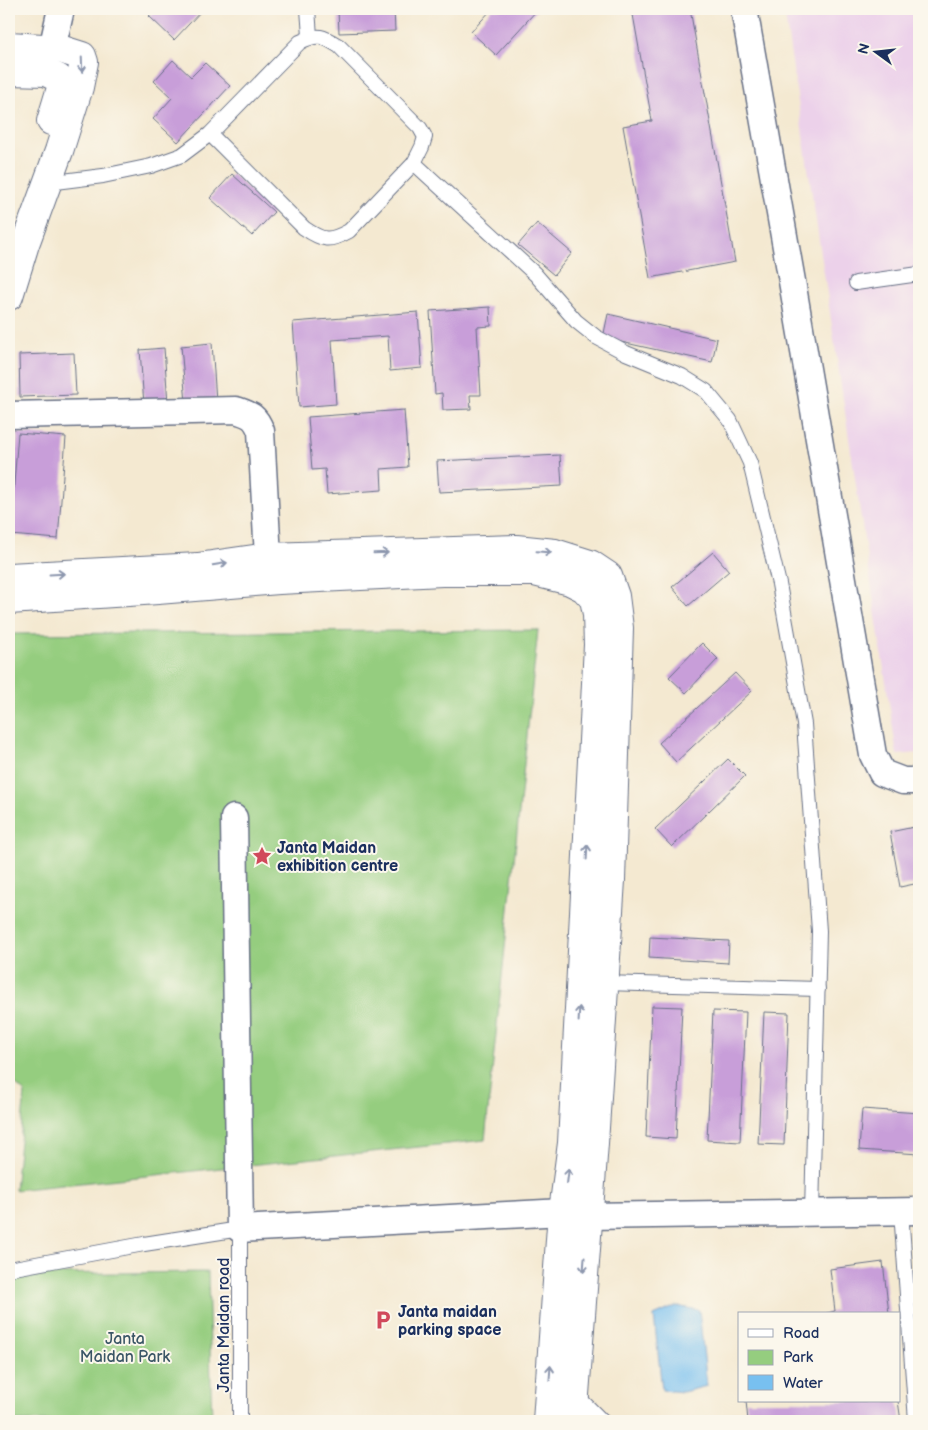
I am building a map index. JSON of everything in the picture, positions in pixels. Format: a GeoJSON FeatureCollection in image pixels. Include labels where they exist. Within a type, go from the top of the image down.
{"type":"FeatureCollection","features":[{"type":"Feature","properties":{"kind":"street"},"geometry":{"type":"LineString","coordinates":[[52,49],[60,9]]}},
{"type":"Feature","properties":{"kind":"street"},"geometry":{"type":"LineString","coordinates":[[744,9],[872,755],[882,773],[903,781],[919,781]]}},
{"type":"Feature","properties":{"kind":"street"},"geometry":{"type":"LineString","coordinates":[[9,46],[52,49],[75,53],[82,56],[84,62],[80,87],[25,244],[9,296]]}},
{"type":"Feature","properties":{"kind":"street"},"geometry":{"type":"LineString","coordinates":[[9,71],[46,72],[58,78],[61,88],[9,237]]}},
{"type":"Feature","properties":{"kind":"street"},"geometry":{"type":"LineString","coordinates":[[9,415],[236,410],[249,414],[257,420],[261,431],[268,557]]}},
{"type":"Feature","properties":{"kind":"street"},"geometry":{"type":"LineString","coordinates":[[9,577],[198,567],[268,557],[516,550],[555,553],[590,564],[608,576],[615,596],[619,628],[611,880],[604,983],[576,1214],[546,1421]]}},
{"type":"Feature","properties":{"kind":"street"},"geometry":{"type":"LineString","coordinates":[[9,600],[279,580],[442,572],[513,571],[558,576],[584,588],[594,598],[597,614],[597,665],[572,1143],[576,1214],[575,1393],[573,1421]]}},
{"type":"Feature","properties":{"kind":"street"},"geometry":{"type":"LineString","coordinates":[[234,818],[240,1229],[576,1214],[910,1211]]}},
{"type":"Feature","properties":{"kind":"lane"},"geometry":{"type":"LineString","coordinates":[[308,9],[310,36]]}},
{"type":"Feature","properties":{"kind":"lane"},"geometry":{"type":"LineString","coordinates":[[47,183],[102,176],[151,166],[182,155],[210,134],[300,42],[310,36],[324,36],[339,46],[420,128],[425,137],[414,163],[349,232],[337,238],[326,240],[304,228],[210,134]]}},
{"type":"Feature","properties":{"kind":"lane"},"geometry":{"type":"LineString","coordinates":[[414,163],[535,274],[576,321],[596,337],[626,353],[682,376],[706,391],[730,420],[750,462],[779,584],[804,724],[819,931],[812,1213]]}},
{"type":"Feature","properties":{"kind":"lane"},"geometry":{"type":"LineString","coordinates":[[856,283],[919,274]]}},
{"type":"Feature","properties":{"kind":"lane"},"geometry":{"type":"LineString","coordinates":[[604,983],[818,989]]}},
{"type":"Feature","properties":{"kind":"lane"},"geometry":{"type":"LineString","coordinates":[[910,1211],[916,1421]]}},
{"type":"Feature","properties":{"kind":"lane"},"geometry":{"type":"LineString","coordinates":[[9,1269],[144,1244],[240,1229]]}},
{"type":"Feature","properties":{"kind":"lane","name":"Janta Maidan road"},"geometry":{"type":"LineString","coordinates":[[240,1229],[240,1421]]}},
{"type":"Feature","properties":{"kind":"lane"},"geometry":{"type":"LineString","coordinates":[[575,1393],[602,1421]]}},
{"type":"Feature","properties":{"kind":"shaded area"},"geometry":{"type":"Polygon","coordinates":[[[784,9],[919,9],[919,753],[897,755],[784,9]]]}},
{"type":"Feature","properties":{"kind":"green space","name":"Janta Maidan exhibition centre"},"geometry":{"type":"Polygon","coordinates":[[[538,630],[485,1140],[15,1190],[25,1093],[9,1078],[9,634],[538,630]]]}},
{"type":"Feature","properties":{"kind":"green space","name":"Janta Maidan Park"},"geometry":{"type":"Polygon","coordinates":[[[208,1272],[212,1421],[9,1421],[9,1281],[32,1274],[208,1272]]]}},
{"type":"Feature","properties":{"kind":"water"},"geometry":{"type":"Polygon","coordinates":[[[676,1306],[699,1310],[707,1386],[683,1392],[662,1390],[654,1316],[676,1306]]]}},
{"type":"Feature","properties":{"kind":"building"},"geometry":{"type":"Polygon","coordinates":[[[156,9],[203,9],[174,40],[149,16],[156,9]]]}},
{"type":"Feature","properties":{"kind":"building"},"geometry":{"type":"Polygon","coordinates":[[[338,9],[394,9],[395,31],[339,33],[338,9]]]}},
{"type":"Feature","properties":{"kind":"building"},"geometry":{"type":"Polygon","coordinates":[[[492,9],[538,9],[496,55],[471,32],[492,9]]]}},
{"type":"Feature","properties":{"kind":"building"},"geometry":{"type":"Polygon","coordinates":[[[632,9],[690,9],[735,262],[650,278],[623,126],[652,121],[632,9]]]}},
{"type":"Feature","properties":{"kind":"building"},"geometry":{"type":"Polygon","coordinates":[[[173,60],[191,77],[205,63],[230,86],[178,142],[153,119],[172,98],[154,81],[173,60]]]}},
{"type":"Feature","properties":{"kind":"building"},"geometry":{"type":"Polygon","coordinates":[[[232,174],[274,212],[252,236],[210,198],[232,174]]]}},
{"type":"Feature","properties":{"kind":"building"},"geometry":{"type":"Polygon","coordinates":[[[537,223],[572,253],[554,275],[518,245],[537,223]]]}},
{"type":"Feature","properties":{"kind":"building"},"geometry":{"type":"Polygon","coordinates":[[[490,307],[491,326],[477,327],[481,395],[470,395],[471,409],[443,410],[442,393],[435,394],[430,311],[490,307]]]}},
{"type":"Feature","properties":{"kind":"building"},"geometry":{"type":"Polygon","coordinates":[[[418,312],[422,368],[390,371],[388,336],[332,340],[336,404],[299,407],[293,322],[418,312]]]}},
{"type":"Feature","properties":{"kind":"building"},"geometry":{"type":"Polygon","coordinates":[[[608,314],[717,339],[712,362],[603,338],[608,314]]]}},
{"type":"Feature","properties":{"kind":"building"},"geometry":{"type":"Polygon","coordinates":[[[212,343],[216,401],[186,403],[181,346],[212,343]]]}},
{"type":"Feature","properties":{"kind":"building"},"geometry":{"type":"Polygon","coordinates":[[[164,348],[168,403],[144,405],[140,350],[164,348]]]}},
{"type":"Feature","properties":{"kind":"building"},"geometry":{"type":"Polygon","coordinates":[[[74,353],[76,395],[20,397],[19,355],[74,353]]]}},
{"type":"Feature","properties":{"kind":"building"},"geometry":{"type":"Polygon","coordinates":[[[404,410],[408,467],[381,469],[382,490],[327,494],[325,469],[312,470],[308,417],[404,410]]]}},
{"type":"Feature","properties":{"kind":"building"},"geometry":{"type":"Polygon","coordinates":[[[18,433],[66,437],[58,539],[10,535],[18,433]]]}},
{"type":"Feature","properties":{"kind":"building"},"geometry":{"type":"Polygon","coordinates":[[[560,455],[562,486],[439,492],[437,461],[560,455]]]}},
{"type":"Feature","properties":{"kind":"building"},"geometry":{"type":"Polygon","coordinates":[[[713,552],[729,571],[688,606],[672,587],[713,552]]]}},
{"type":"Feature","properties":{"kind":"building"},"geometry":{"type":"Polygon","coordinates":[[[702,643],[718,659],[686,693],[669,677],[702,643]]]}},
{"type":"Feature","properties":{"kind":"building"},"geometry":{"type":"Polygon","coordinates":[[[735,673],[752,691],[676,762],[659,743],[735,673]]]}},
{"type":"Feature","properties":{"kind":"building"},"geometry":{"type":"Polygon","coordinates":[[[728,759],[745,776],[672,847],[655,829],[728,759]]]}},
{"type":"Feature","properties":{"kind":"building"},"geometry":{"type":"Polygon","coordinates":[[[919,826],[919,883],[900,887],[890,832],[919,826]]]}},
{"type":"Feature","properties":{"kind":"building"},"geometry":{"type":"Polygon","coordinates":[[[650,937],[729,941],[728,963],[649,958],[650,937]]]}},
{"type":"Feature","properties":{"kind":"building"},"geometry":{"type":"Polygon","coordinates":[[[652,1006],[682,1007],[676,1139],[646,1137],[652,1006]]]}},
{"type":"Feature","properties":{"kind":"building"},"geometry":{"type":"Polygon","coordinates":[[[713,1011],[746,1012],[740,1142],[707,1140],[713,1011]]]}},
{"type":"Feature","properties":{"kind":"building"},"geometry":{"type":"Polygon","coordinates":[[[764,1012],[789,1013],[784,1145],[758,1144],[764,1012]]]}},
{"type":"Feature","properties":{"kind":"building"},"geometry":{"type":"Polygon","coordinates":[[[862,1109],[919,1113],[919,1154],[859,1150],[862,1109]]]}},
{"type":"Feature","properties":{"kind":"building"},"geometry":{"type":"Polygon","coordinates":[[[883,1262],[889,1312],[831,1312],[835,1311],[830,1269],[883,1262]]]}},
{"type":"Feature","properties":{"kind":"building"},"geometry":{"type":"Polygon","coordinates":[[[746,1402],[898,1402],[901,1421],[748,1421],[746,1402]]]}},
{"type":"Feature","properties":{"kind":"place","name":"Janta Maidan exhibition centre"},"geometry":{"type":"Point","coordinates":[262,856]}},
{"type":"Feature","properties":{"kind":"place","name":"Janta maidan parking space"},"geometry":{"type":"Point","coordinates":[383,1320]}}]}
